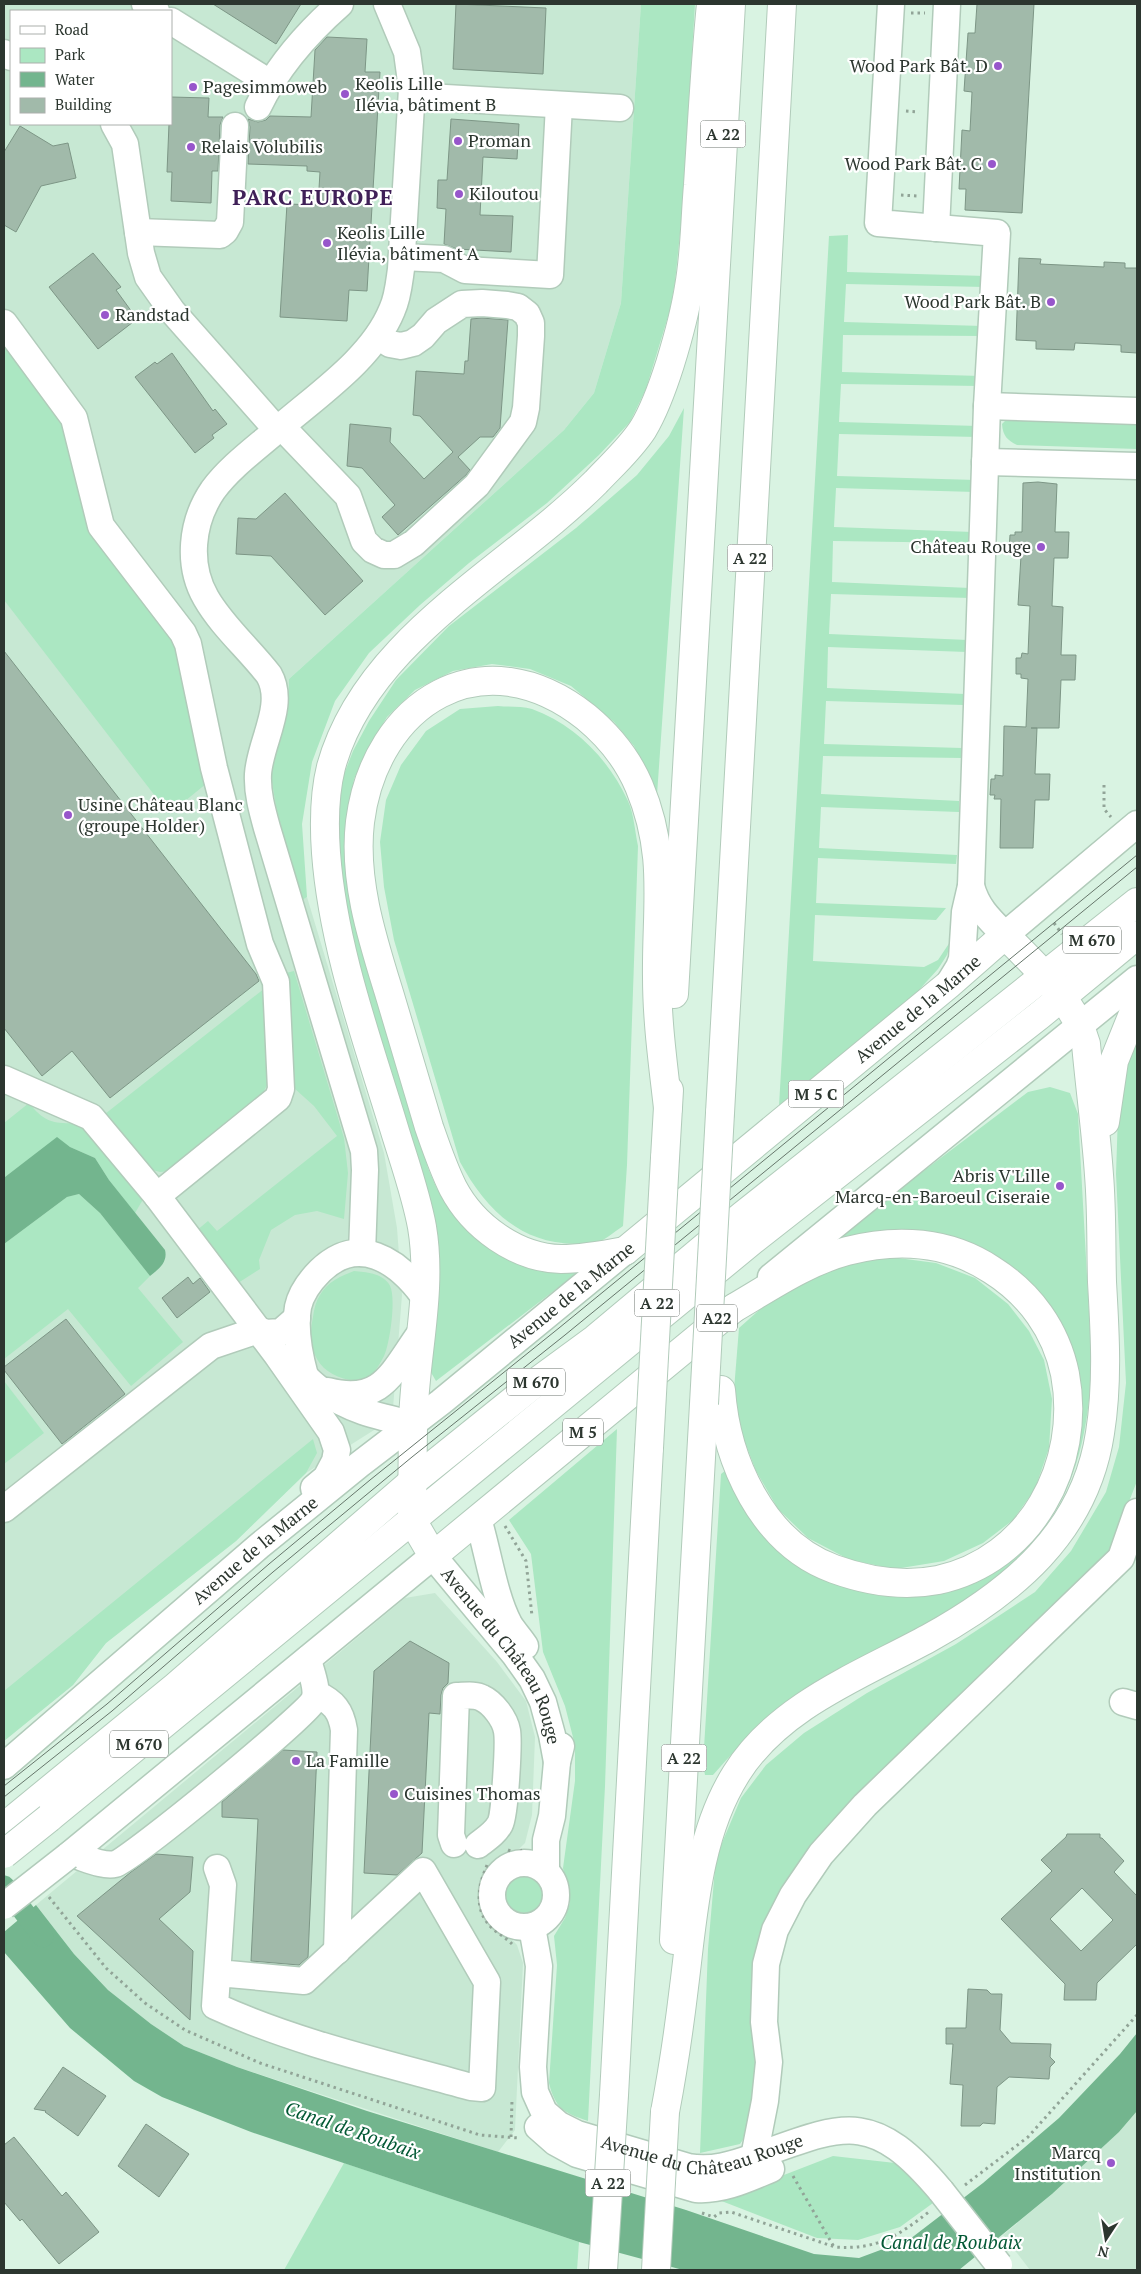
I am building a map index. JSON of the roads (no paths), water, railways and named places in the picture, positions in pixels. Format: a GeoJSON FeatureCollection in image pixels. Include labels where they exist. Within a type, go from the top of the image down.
{"type":"FeatureCollection","features":[{"type":"Feature","properties":{"kind":"main road"},"geometry":{"type":"LineString","coordinates":[[433,1556],[412,1520],[413,1392],[423,1295],[424,1243],[418,1209],[351,985],[333,910],[328,876],[325,827],[328,782],[338,746],[356,708],[391,662],[429,623],[462,594],[529,542],[586,492],[629,448],[651,414],[673,353],[690,286],[711,4]]}},
{"type":"Feature","properties":{"kind":"main road","name":"A 22"},"geometry":{"type":"LineString","coordinates":[[603,2270],[731,4]]}},
{"type":"Feature","properties":{"kind":"main road","name":"A 22"},"geometry":{"type":"LineString","coordinates":[[712,1246],[782,4]]}},
{"type":"Feature","properties":{"kind":"main road"},"geometry":{"type":"LineString","coordinates":[[625,1250],[590,1257],[559,1259],[530,1254],[503,1241],[470,1213],[454,1190],[440,1159],[429,1127],[371,933],[361,879],[359,841],[366,794],[374,764],[380,753],[388,739],[412,712],[441,692],[475,682],[516,683],[534,688],[556,697],[576,709],[597,726],[616,745],[630,766],[649,814],[655,836],[660,870],[657,987],[668,1108]]}},
{"type":"Feature","properties":{"kind":"main road","name":"M 670"},"geometry":{"type":"LineString","coordinates":[[4,1827],[42,1809],[412,1520],[753,1240],[1054,986],[1137,902]]}},
{"type":"Feature","properties":{"kind":"main road"},"geometry":{"type":"LineString","coordinates":[[665,2112],[674,2064],[703,1862],[722,1802],[734,1776],[759,1744],[786,1719],[862,1673],[948,1627],[1003,1592],[1048,1547],[1071,1515],[1092,1470],[1097,1450],[1105,1386],[1100,1178],[1086,1044],[1080,1026],[1054,986],[1005,935]]}},
{"type":"Feature","properties":{"kind":"main road","name":"Avenue de la Marne"},"geometry":{"type":"LineString","coordinates":[[625,1250],[948,985],[1005,935]]}},
{"type":"Feature","properties":{"kind":"main road","name":"M 670"},"geometry":{"type":"LineString","coordinates":[[4,1854],[42,1809],[176,1687],[412,1482],[534,1384],[595,1339],[742,1216],[1054,986],[1137,935]]}},
{"type":"Feature","properties":{"kind":"main road"},"geometry":{"type":"LineString","coordinates":[[1100,1178],[1111,1075],[1118,1048],[1137,1004]]}},
{"type":"Feature","properties":{"kind":"main road"},"geometry":{"type":"LineString","coordinates":[[712,1397],[725,1425],[738,1467],[764,1514],[781,1534],[803,1552],[828,1567],[856,1577],[886,1583],[939,1580],[969,1568],[997,1553],[1017,1536],[1036,1515],[1048,1495],[1059,1470],[1066,1447],[1069,1423],[1068,1391],[1063,1365],[1049,1328],[1034,1306],[1019,1289],[979,1261],[957,1252],[931,1245],[904,1243],[874,1245],[845,1251],[820,1260],[734,1308]]}},
{"type":"Feature","properties":{"kind":"main road","name":"A22"},"geometry":{"type":"LineString","coordinates":[[712,1246],[712,1397]]}},
{"type":"Feature","properties":{"kind":"main road","name":"M 5"},"geometry":{"type":"LineString","coordinates":[[433,1556],[734,1308]]}},
{"type":"Feature","properties":{"kind":"main road","name":"A 22"},"geometry":{"type":"LineString","coordinates":[[656,2270],[712,1397]]}},
{"type":"Feature","properties":{"kind":"street"},"geometry":{"type":"LineString","coordinates":[[258,107],[270,83],[312,28],[340,4]]}},
{"type":"Feature","properties":{"kind":"street"},"geometry":{"type":"LineString","coordinates":[[362,1253],[364,1151],[266,828],[259,794],[259,764],[274,706],[274,685],[269,675],[207,600],[194,571],[193,556],[197,527],[213,490],[229,472],[354,363],[378,336],[393,308],[402,257],[412,96],[407,52],[386,4]]}},
{"type":"Feature","properties":{"kind":"street"},"geometry":{"type":"LineString","coordinates":[[891,8],[878,223],[997,232],[987,406],[971,886],[965,912],[962,959],[948,985]]}},
{"type":"Feature","properties":{"kind":"street"},"geometry":{"type":"LineString","coordinates":[[936,228],[947,9]]}},
{"type":"Feature","properties":{"kind":"street"},"geometry":{"type":"LineString","coordinates":[[172,22],[270,83]]}},
{"type":"Feature","properties":{"kind":"street"},"geometry":{"type":"LineString","coordinates":[[412,96],[620,108]]}},
{"type":"Feature","properties":{"kind":"street"},"geometry":{"type":"LineString","coordinates":[[402,257],[444,259],[466,270],[550,275],[559,104]]}},
{"type":"Feature","properties":{"kind":"street"},"geometry":{"type":"LineString","coordinates":[[115,125],[125,144],[143,264],[154,288],[172,311],[279,428],[348,496],[364,541],[372,550],[394,555],[414,543],[477,486],[523,422],[526,408],[531,323],[527,314],[518,308],[482,303],[462,304],[436,321],[423,336],[413,343],[401,346],[390,344],[378,336]]}},
{"type":"Feature","properties":{"kind":"street"},"geometry":{"type":"LineString","coordinates":[[138,232],[220,236],[226,231],[230,222],[235,126]]}},
{"type":"Feature","properties":{"kind":"street"},"geometry":{"type":"LineString","coordinates":[[4,323],[74,418],[101,526],[183,633],[188,644],[219,786],[260,944],[276,982],[281,1089],[278,1098],[156,1196]]}},
{"type":"Feature","properties":{"kind":"street"},"geometry":{"type":"LineString","coordinates":[[987,406],[1137,411]]}},
{"type":"Feature","properties":{"kind":"street"},"geometry":{"type":"LineString","coordinates":[[985,462],[1137,466]]}},
{"type":"Feature","properties":{"kind":"street","name":"Avenue de la Marne"},"geometry":{"type":"LineString","coordinates":[[1005,935],[1126,823]]}},
{"type":"Feature","properties":{"kind":"street"},"geometry":{"type":"LineString","coordinates":[[971,886],[980,910],[1005,935]]}},
{"type":"Feature","properties":{"kind":"street","name":"M 5"},"geometry":{"type":"LineString","coordinates":[[734,1308],[1137,979]]}},
{"type":"Feature","properties":{"kind":"street"},"geometry":{"type":"LineString","coordinates":[[4,1079],[91,1118],[156,1196],[277,1355],[326,1424],[335,1440],[337,1450],[332,1469],[326,1478],[273,1526],[259,1546]]}},
{"type":"Feature","properties":{"kind":"street","name":"Avenue de la Marne"},"geometry":{"type":"LineString","coordinates":[[8,1762],[259,1546],[625,1250]]}},
{"type":"Feature","properties":{"kind":"street"},"geometry":{"type":"LineString","coordinates":[[311,1382],[298,1346],[297,1318],[304,1291],[316,1275],[339,1258],[348,1254],[372,1254],[399,1268],[423,1295]]}},
{"type":"Feature","properties":{"kind":"street"},"geometry":{"type":"LineString","coordinates":[[4,1509],[211,1346],[258,1330],[266,1333],[281,1332],[297,1318]]}},
{"type":"Feature","properties":{"kind":"street"},"geometry":{"type":"LineString","coordinates":[[311,1382],[348,1394],[366,1393],[375,1389],[391,1374],[419,1335]]}},
{"type":"Feature","properties":{"kind":"street"},"geometry":{"type":"LineString","coordinates":[[277,1355],[311,1382],[348,1407],[412,1424]]}},
{"type":"Feature","properties":{"kind":"street"},"geometry":{"type":"LineString","coordinates":[[754,2157],[765,2101],[769,2062],[764,2022],[766,1964],[775,1930],[793,1895],[822,1854],[865,1805],[1121,1558],[1137,1512]]}},
{"type":"Feature","properties":{"kind":"street","name":"Avenue du Château Rouge"},"geometry":{"type":"LineString","coordinates":[[484,1514],[488,1554],[496,1590],[509,1624],[542,1671],[556,1704],[561,1736],[556,1762],[552,1816],[546,1840],[525,1868],[556,1889],[556,1903],[550,1916],[539,1924],[532,1926],[539,1966],[533,2067],[535,2092],[544,2112],[559,2125],[577,2134],[696,2168],[724,2167],[824,2132],[860,2131],[876,2136],[892,2144],[917,2163],[1001,2268]]}},
{"type":"Feature","properties":{"kind":"street","name":"M 5"},"geometry":{"type":"LineString","coordinates":[[4,1906],[70,1855],[433,1556]]}},
{"type":"Feature","properties":{"kind":"street","name":"Avenue du Château Rouge"},"geometry":{"type":"LineString","coordinates":[[433,1556],[515,1655],[532,1679],[543,1702],[552,1735],[556,1762]]}},
{"type":"Feature","properties":{"kind":"street"},"geometry":{"type":"LineString","coordinates":[[70,1855],[113,1865],[124,1861],[287,1729],[314,1701],[316,1694],[308,1659]]}},
{"type":"Feature","properties":{"kind":"street"},"geometry":{"type":"LineString","coordinates":[[316,1694],[328,1699],[338,1708],[344,1730],[337,1951]]}},
{"type":"Feature","properties":{"kind":"street"},"geometry":{"type":"LineString","coordinates":[[218,1973],[304,1980],[423,1871],[466,1844],[494,1833],[501,1822],[504,1808],[508,1731],[494,1708],[478,1696],[456,1696],[451,1834],[466,1844],[525,1868]]}},
{"type":"Feature","properties":{"kind":"street"},"geometry":{"type":"LineString","coordinates":[[218,1868],[224,1884],[215,2006],[250,2022],[471,2087],[482,2088],[488,1982],[423,1871]]}},
{"type":"Feature","properties":{"kind":"street"},"geometry":{"type":"LineString","coordinates":[[525,1868],[498,1876],[492,1889],[496,1910],[500,1916],[518,1927],[532,1926]]}},
{"type":"Feature","properties":{"kind":"street","name":"Avenue du Château Rouge"},"geometry":{"type":"LineString","coordinates":[[533,2067],[527,2090],[529,2107],[538,2126],[549,2138],[577,2154],[689,2188],[709,2190],[726,2186],[846,2141],[881,2146],[907,2154]]}},
{"type":"Feature","properties":{"kind":"water"},"geometry":{"type":"Polygon","coordinates":[[[57,1137],[70,1147],[95,1158],[109,1180],[165,1250],[164,1262],[150,1276],[100,1213],[79,1194],[67,1197],[4,1244],[5,1177],[57,1137]]]}},
{"type":"Feature","properties":{"kind":"water"},"geometry":{"type":"Polygon","coordinates":[[[36,1905],[74,1954],[108,1990],[151,2024],[184,2046],[237,2067],[367,2111],[686,2210],[814,2254],[859,2258],[910,2239],[983,2183],[1059,2118],[1120,2054],[1137,2033],[1137,2111],[1119,2132],[1052,2194],[959,2270],[683,2270],[579,2242],[251,2132],[162,2097],[134,2081],[70,2028],[4,1952],[4,1932],[36,1905]]]}},
{"type":"Feature","properties":{"kind":"waterway","name":"Canal de Roubaix"},"geometry":{"type":"LineString","coordinates":[[4,1886],[43,1937]]}},
{"type":"Feature","properties":{"kind":"tram line"},"geometry":{"type":"LineString","coordinates":[[4,1786],[107,1704],[269,1564],[370,1480],[559,1328],[1137,855]]}},
{"type":"Feature","properties":{"kind":"tram line"},"geometry":{"type":"LineString","coordinates":[[4,1797],[112,1711],[273,1572],[412,1457],[565,1335],[1137,867]]}},
{"type":"Feature","properties":{"kind":"place","name":"Wood Park Bât. D"},"geometry":{"type":"Point","coordinates":[998,66]}},
{"type":"Feature","properties":{"kind":"place","name":"Pagesimmoweb"},"geometry":{"type":"Point","coordinates":[193,87]}},
{"type":"Feature","properties":{"kind":"place","name":"Keolis Lille Ilévia, bâtiment B"},"geometry":{"type":"Point","coordinates":[345,94]}},
{"type":"Feature","properties":{"kind":"place","name":"Proman"},"geometry":{"type":"Point","coordinates":[458,141]}},
{"type":"Feature","properties":{"kind":"place","name":"Relais Volubilis"},"geometry":{"type":"Point","coordinates":[191,147]}},
{"type":"Feature","properties":{"kind":"place","name":"Wood Park Bât. C"},"geometry":{"type":"Point","coordinates":[992,164]}},
{"type":"Feature","properties":{"kind":"place","name":"Kiloutou"},"geometry":{"type":"Point","coordinates":[459,194]}},
{"type":"Feature","properties":{"kind":"place","name":"Keolis Lille Ilévia, bâtiment A"},"geometry":{"type":"Point","coordinates":[327,243]}},
{"type":"Feature","properties":{"kind":"place","name":"Wood Park Bât. B"},"geometry":{"type":"Point","coordinates":[1051,302]}},
{"type":"Feature","properties":{"kind":"place","name":"Randstad"},"geometry":{"type":"Point","coordinates":[105,315]}},
{"type":"Feature","properties":{"kind":"place","name":"Château Rouge"},"geometry":{"type":"Point","coordinates":[1041,547]}},
{"type":"Feature","properties":{"kind":"place","name":"Usine Château Blanc (groupe Holder)"},"geometry":{"type":"Point","coordinates":[68,815]}},
{"type":"Feature","properties":{"kind":"place","name":"Abris V'Lille Marcq-en-Baroeul Ciseraie"},"geometry":{"type":"Point","coordinates":[1060,1186]}},
{"type":"Feature","properties":{"kind":"place","name":"La Famille"},"geometry":{"type":"Point","coordinates":[296,1761]}},
{"type":"Feature","properties":{"kind":"place","name":"Cuisines Thomas"},"geometry":{"type":"Point","coordinates":[394,1794]}},
{"type":"Feature","properties":{"kind":"place","name":"Marcq Institution"},"geometry":{"type":"Point","coordinates":[1111,2163]}},
{"type":"Feature","properties":{"kind":"district","name":"PARC EUROPE"},"geometry":{"type":"Point","coordinates":[313,197]}}]}
